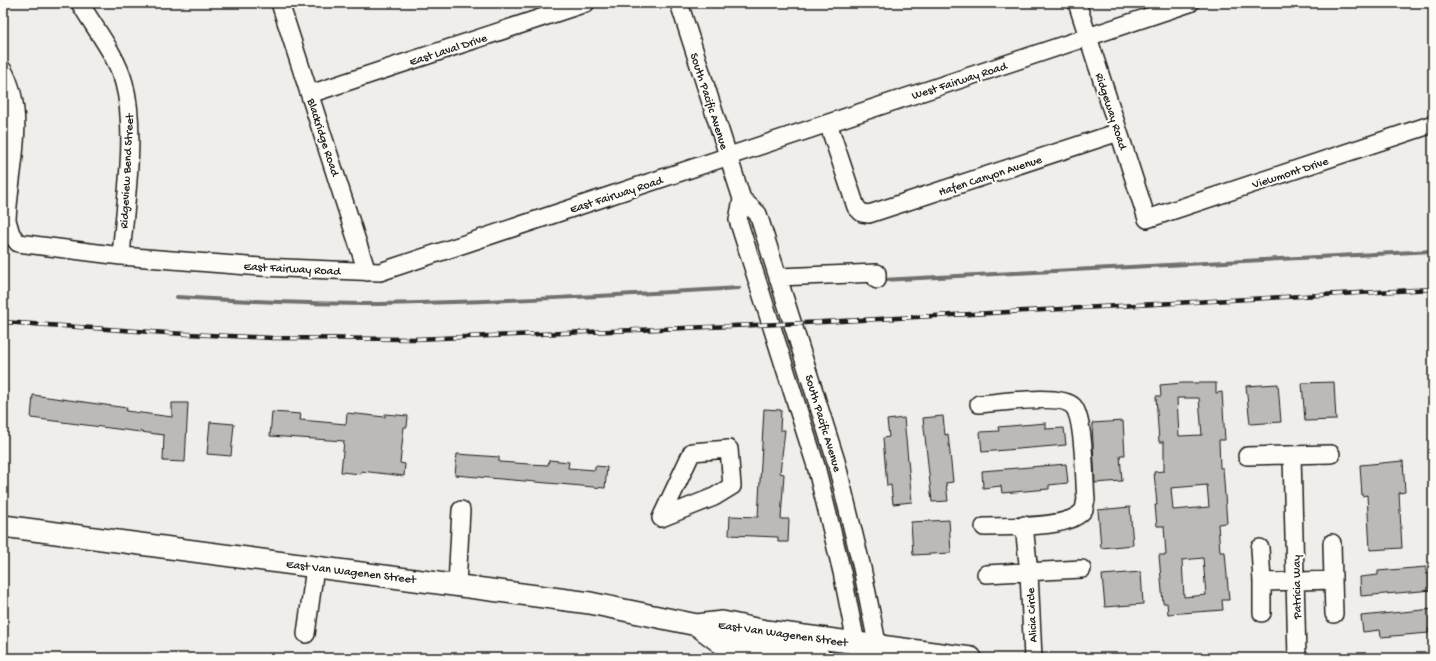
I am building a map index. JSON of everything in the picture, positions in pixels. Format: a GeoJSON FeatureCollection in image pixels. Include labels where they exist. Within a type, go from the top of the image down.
{"type":"FeatureCollection","features":[{"type":"Feature","properties":{"kind":"main road","name":"East Van Wagenen Street"},"geometry":{"type":"LineString","coordinates":[[3,526],[590,603],[697,625],[722,622],[868,650],[971,658]]}},
{"type":"Feature","properties":{"kind":"main road","name":"East Van Wagenen Street"},"geometry":{"type":"LineString","coordinates":[[697,625],[721,643],[820,658]]}},
{"type":"Feature","properties":{"kind":"street","name":"Ridgeview Bend Street"},"geometry":{"type":"LineString","coordinates":[[80,3],[112,53],[124,82],[130,114],[121,256]]}},
{"type":"Feature","properties":{"kind":"street","name":"Blackridge Road"},"geometry":{"type":"LineString","coordinates":[[280,3],[367,272]]}},
{"type":"Feature","properties":{"kind":"street","name":"East Laval Drive"},"geometry":{"type":"LineString","coordinates":[[310,94],[586,3]]}},
{"type":"Feature","properties":{"kind":"street","name":"South Pacific Avenue"},"geometry":{"type":"LineString","coordinates":[[679,3],[742,199],[758,214],[836,461],[856,538],[868,650]]}},
{"type":"Feature","properties":{"kind":"street","name":"Ridgeway Road"},"geometry":{"type":"LineString","coordinates":[[1077,3],[1147,219]]}},
{"type":"Feature","properties":{"kind":"street","name":"West Fairway Road"},"geometry":{"type":"LineString","coordinates":[[728,156],[1190,3]]}},
{"type":"Feature","properties":{"kind":"street","name":"East Fairway Road"},"geometry":{"type":"LineString","coordinates":[[3,70],[10,82],[16,109],[15,138],[6,192],[7,220],[11,234],[18,243],[121,256],[261,267],[380,272],[728,156]]}},
{"type":"Feature","properties":{"kind":"street","name":"Hafen Canyon Avenue"},"geometry":{"type":"LineString","coordinates":[[828,123],[853,202],[862,213],[869,214],[1119,132]]}},
{"type":"Feature","properties":{"kind":"street","name":"Viewmont Drive"},"geometry":{"type":"LineString","coordinates":[[1147,219],[1433,124]]}},
{"type":"Feature","properties":{"kind":"street","name":"South Pacific Avenue"},"geometry":{"type":"LineString","coordinates":[[742,199],[738,220],[816,466],[841,566],[868,650]]}},
{"type":"Feature","properties":{"kind":"street"},"geometry":{"type":"LineString","coordinates":[[778,277],[877,273],[877,280]]}},
{"type":"Feature","properties":{"kind":"street"},"geometry":{"type":"LineString","coordinates":[[979,404],[1055,399],[1073,405],[1077,414],[1083,456],[1086,500],[1084,509],[1070,520],[1059,523],[984,527]]}},
{"type":"Feature","properties":{"kind":"street"},"geometry":{"type":"LineString","coordinates":[[729,449],[732,486],[714,497],[661,518],[664,511],[692,452],[729,449]]}},
{"type":"Feature","properties":{"kind":"street"},"geometry":{"type":"LineString","coordinates":[[1247,456],[1331,454]]}},
{"type":"Feature","properties":{"kind":"street","name":"Patricia Way"},"geometry":{"type":"LineString","coordinates":[[1292,455],[1295,516],[1297,658]]}},
{"type":"Feature","properties":{"kind":"street"},"geometry":{"type":"LineString","coordinates":[[457,585],[461,510]]}},
{"type":"Feature","properties":{"kind":"street","name":"Alicia Circle"},"geometry":{"type":"LineString","coordinates":[[1024,525],[1033,658]]}},
{"type":"Feature","properties":{"kind":"street"},"geometry":{"type":"LineString","coordinates":[[1332,543],[1334,614]]}},
{"type":"Feature","properties":{"kind":"street"},"geometry":{"type":"LineString","coordinates":[[1260,548],[1262,613]]}},
{"type":"Feature","properties":{"kind":"street"},"geometry":{"type":"LineString","coordinates":[[306,634],[315,567]]}},
{"type":"Feature","properties":{"kind":"street"},"geometry":{"type":"LineString","coordinates":[[986,574],[1082,569]]}},
{"type":"Feature","properties":{"kind":"street"},"geometry":{"type":"LineString","coordinates":[[1262,582],[1333,580]]}},
{"type":"Feature","properties":{"kind":"building"},"geometry":{"type":"Polygon","coordinates":[[[1334,382],[1336,420],[1305,421],[1302,383],[1334,382]]]}},
{"type":"Feature","properties":{"kind":"building"},"geometry":{"type":"Polygon","coordinates":[[[1216,383],[1216,393],[1222,392],[1225,440],[1219,440],[1220,468],[1223,468],[1227,523],[1218,524],[1220,552],[1225,552],[1229,600],[1222,600],[1223,610],[1168,614],[1167,603],[1163,603],[1159,555],[1166,555],[1164,526],[1157,526],[1154,472],[1164,471],[1164,442],[1159,442],[1156,396],[1161,396],[1160,385],[1216,383]],[[1177,398],[1179,436],[1202,435],[1199,398],[1177,398]],[[1207,485],[1171,488],[1173,510],[1209,507],[1207,485]],[[1203,558],[1182,560],[1184,597],[1206,595],[1203,558]]]}},
{"type":"Feature","properties":{"kind":"building"},"geometry":{"type":"Polygon","coordinates":[[[1278,384],[1281,422],[1250,424],[1246,386],[1278,384]]]}},
{"type":"Feature","properties":{"kind":"building"},"geometry":{"type":"Polygon","coordinates":[[[33,395],[127,408],[126,411],[172,417],[172,403],[188,403],[185,462],[163,461],[164,435],[31,418],[33,395]]]}},
{"type":"Feature","properties":{"kind":"building"},"geometry":{"type":"Polygon","coordinates":[[[764,409],[781,410],[780,430],[785,430],[780,473],[784,474],[781,519],[789,519],[788,542],[778,542],[778,537],[729,535],[730,516],[758,517],[764,409]]]}},
{"type":"Feature","properties":{"kind":"building"},"geometry":{"type":"Polygon","coordinates":[[[272,412],[301,414],[300,420],[346,424],[347,413],[385,417],[385,414],[408,416],[407,427],[404,427],[400,463],[405,464],[404,476],[361,471],[361,474],[341,472],[344,441],[270,436],[272,412]]]}},
{"type":"Feature","properties":{"kind":"building"},"geometry":{"type":"Polygon","coordinates":[[[943,416],[945,435],[948,434],[953,482],[946,483],[948,501],[932,502],[923,418],[943,416]]]}},
{"type":"Feature","properties":{"kind":"building"},"geometry":{"type":"Polygon","coordinates":[[[904,418],[912,502],[893,504],[891,485],[887,486],[883,438],[889,437],[887,420],[904,418]]]}},
{"type":"Feature","properties":{"kind":"building"},"geometry":{"type":"Polygon","coordinates":[[[1123,421],[1125,455],[1120,455],[1122,481],[1095,483],[1092,423],[1123,421]]]}},
{"type":"Feature","properties":{"kind":"building"},"geometry":{"type":"Polygon","coordinates":[[[210,422],[234,424],[231,456],[207,454],[210,422]]]}},
{"type":"Feature","properties":{"kind":"building"},"geometry":{"type":"Polygon","coordinates":[[[1046,423],[1046,429],[1064,428],[1066,445],[982,452],[980,432],[999,431],[998,427],[1046,423]]]}},
{"type":"Feature","properties":{"kind":"building"},"geometry":{"type":"Polygon","coordinates":[[[457,454],[499,457],[499,462],[548,465],[549,460],[569,462],[568,468],[595,470],[595,466],[607,467],[605,488],[455,475],[457,454]]]}},
{"type":"Feature","properties":{"kind":"building"},"geometry":{"type":"Polygon","coordinates":[[[1403,461],[1405,492],[1399,493],[1402,548],[1370,550],[1367,495],[1362,496],[1360,465],[1403,461]]]}},
{"type":"Feature","properties":{"kind":"building"},"geometry":{"type":"Polygon","coordinates":[[[1066,464],[1068,483],[1049,485],[1049,489],[1002,493],[1001,486],[983,488],[982,471],[1066,464]]]}},
{"type":"Feature","properties":{"kind":"building"},"geometry":{"type":"Polygon","coordinates":[[[1130,507],[1133,545],[1101,548],[1098,510],[1130,507]]]}},
{"type":"Feature","properties":{"kind":"building"},"geometry":{"type":"Polygon","coordinates":[[[949,520],[951,553],[913,555],[911,522],[949,520]]]}},
{"type":"Feature","properties":{"kind":"building"},"geometry":{"type":"Polygon","coordinates":[[[1426,567],[1426,574],[1433,573],[1433,590],[1361,596],[1360,577],[1378,575],[1378,571],[1426,567]]]}},
{"type":"Feature","properties":{"kind":"building"},"geometry":{"type":"Polygon","coordinates":[[[1141,572],[1143,604],[1105,607],[1102,575],[1141,572]]]}},
{"type":"Feature","properties":{"kind":"building"},"geometry":{"type":"Polygon","coordinates":[[[1433,609],[1433,629],[1428,629],[1429,633],[1381,637],[1380,630],[1363,632],[1361,616],[1433,609]]]}},
{"type":"Feature","properties":{"kind":"waterway"},"geometry":{"type":"LineString","coordinates":[[882,280],[1433,251]]}},
{"type":"Feature","properties":{"kind":"waterway"},"geometry":{"type":"LineString","coordinates":[[177,297],[278,302],[379,304],[514,300],[739,288]]}},
{"type":"Feature","properties":{"kind":"railway"},"geometry":{"type":"LineString","coordinates":[[3,322],[167,333],[273,338],[415,339],[804,323],[1433,289]]}}]}
